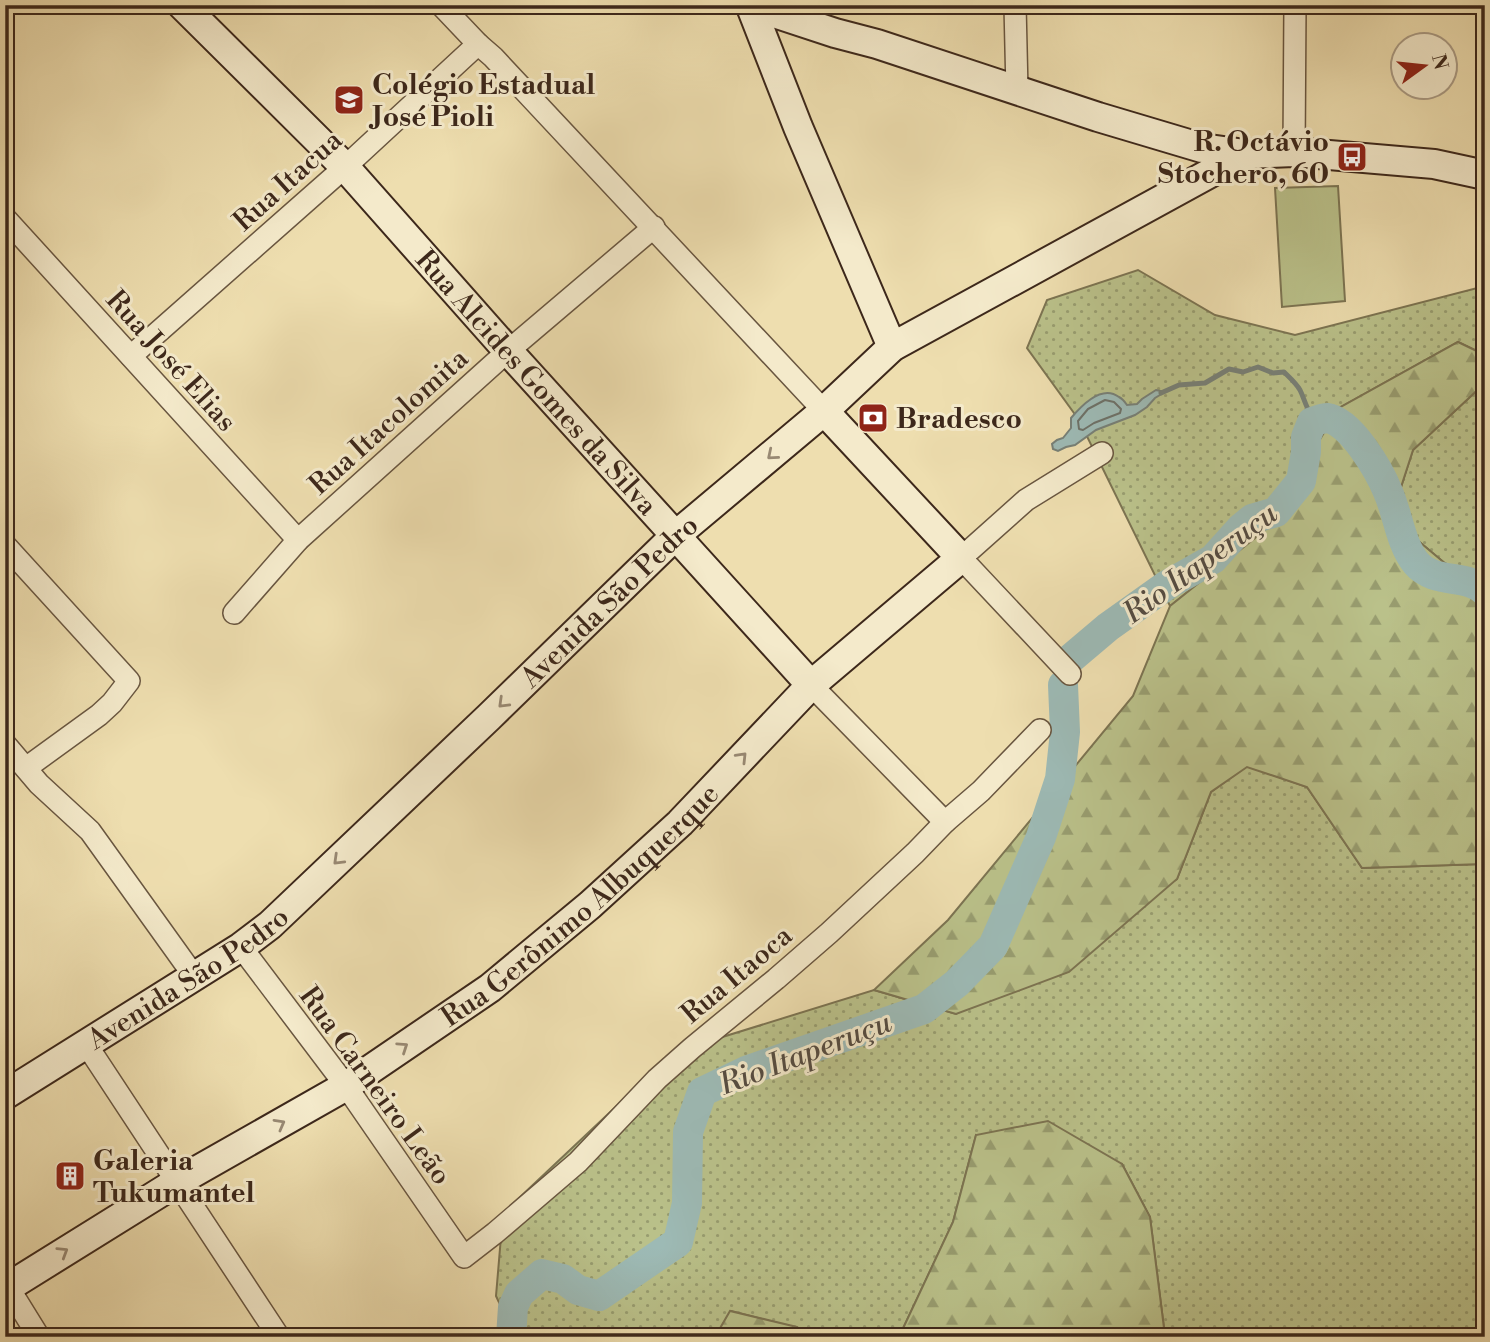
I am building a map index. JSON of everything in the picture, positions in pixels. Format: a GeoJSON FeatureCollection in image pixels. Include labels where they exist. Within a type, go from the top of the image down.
{"type":"FeatureCollection","features":[{"type":"Feature","properties":{"kind":"street","name":"Rua Alcides Gomes da Silva"},"geometry":{"type":"LineString","coordinates":[[182,5],[345,167],[811,685],[945,822]]}},
{"type":"Feature","properties":{"kind":"street"},"geometry":{"type":"LineString","coordinates":[[441,5],[654,227],[1070,674]]}},
{"type":"Feature","properties":{"kind":"street"},"geometry":{"type":"LineString","coordinates":[[1015,5],[1016,78]]}},
{"type":"Feature","properties":{"kind":"street"},"geometry":{"type":"LineString","coordinates":[[1294,152],[1295,5]]}},
{"type":"Feature","properties":{"kind":"street"},"geometry":{"type":"LineString","coordinates":[[750,6],[1016,78],[1178,142],[1202,148],[1245,154],[1294,152],[1434,164],[1485,174]]}},
{"type":"Feature","properties":{"kind":"street"},"geometry":{"type":"LineString","coordinates":[[750,6],[798,127],[892,347]]}},
{"type":"Feature","properties":{"kind":"street"},"geometry":{"type":"LineString","coordinates":[[775,66],[772,44],[777,28],[818,26]]}},
{"type":"Feature","properties":{"kind":"street","name":"Rua Itacua"},"geometry":{"type":"LineString","coordinates":[[131,356],[345,167],[478,44]]}},
{"type":"Feature","properties":{"kind":"street"},"geometry":{"type":"LineString","coordinates":[[1178,142],[1195,165],[1189,185]]}},
{"type":"Feature","properties":{"kind":"street","name":"Avenida São Pedro"},"geometry":{"type":"LineString","coordinates":[[5,1095],[241,947],[270,925],[675,536],[824,411],[892,347],[1245,154]]}},
{"type":"Feature","properties":{"kind":"street","name":"Rua José Elias"},"geometry":{"type":"LineString","coordinates":[[5,218],[298,540]]}},
{"type":"Feature","properties":{"kind":"street","name":"Rua Itacolomita"},"geometry":{"type":"LineString","coordinates":[[234,613],[298,540],[508,351],[654,227]]}},
{"type":"Feature","properties":{"kind":"street","name":"Rua Gerônimo Albuquerque"},"geometry":{"type":"LineString","coordinates":[[6,1286],[177,1182],[346,1086],[490,988],[590,905],[680,823],[811,685],[1026,500],[1102,453]]}},
{"type":"Feature","properties":{"kind":"street"},"geometry":{"type":"LineString","coordinates":[[5,545],[129,681],[99,715],[26,768]]}},
{"type":"Feature","properties":{"kind":"street","name":"Rua Itaoca"},"geometry":{"type":"LineString","coordinates":[[464,1257],[578,1162],[657,1079],[691,1048],[829,933],[981,791],[1040,730]]}},
{"type":"Feature","properties":{"kind":"street"},"geometry":{"type":"LineString","coordinates":[[5,744],[39,784],[90,831],[194,976]]}},
{"type":"Feature","properties":{"kind":"street","name":"Rua Carneiro Leão"},"geometry":{"type":"LineString","coordinates":[[241,947],[346,1086],[464,1257]]}},
{"type":"Feature","properties":{"kind":"street"},"geometry":{"type":"LineString","coordinates":[[86,1044],[279,1337]]}},
{"type":"Feature","properties":{"kind":"street"},"geometry":{"type":"LineString","coordinates":[[6,1286],[39,1337]]}},
{"type":"Feature","properties":{"kind":"green space"},"geometry":{"type":"Polygon","coordinates":[[[1338,186],[1345,301],[1282,307],[1275,188],[1338,186]]]}},
{"type":"Feature","properties":{"kind":"green space"},"geometry":{"type":"Polygon","coordinates":[[[1138,270],[1215,315],[1295,335],[1485,286],[1485,355],[1458,342],[1339,408],[1265,530],[1170,606],[1079,420],[1027,348],[1047,300],[1138,270]]]}},
{"type":"Feature","properties":{"kind":"green space"},"geometry":{"type":"Polygon","coordinates":[[[1458,342],[1485,355],[1485,383],[1413,450],[1391,518],[1485,597],[1485,867],[1483,864],[1362,868],[1307,787],[1247,767],[1211,792],[1177,879],[1069,972],[956,1014],[874,990],[948,920],[1133,696],[1170,606],[1265,530],[1339,408],[1458,342]]]}},
{"type":"Feature","properties":{"kind":"green space"},"geometry":{"type":"Polygon","coordinates":[[[1485,383],[1485,597],[1391,518],[1413,450],[1485,383]]]}},
{"type":"Feature","properties":{"kind":"green space"},"geometry":{"type":"Polygon","coordinates":[[[1247,766],[1307,787],[1362,868],[1483,864],[1485,867],[1485,1337],[1161,1337],[1164,1328],[1150,1217],[1122,1164],[976,1135],[953,1222],[899,1337],[793,1337],[797,1328],[731,1311],[715,1337],[515,1337],[496,1296],[503,1213],[674,1052],[874,990],[956,1014],[1177,879],[1211,792],[1247,766]]]}},
{"type":"Feature","properties":{"kind":"green space"},"geometry":{"type":"Polygon","coordinates":[[[1048,1121],[1122,1164],[1150,1217],[1164,1328],[1161,1337],[899,1337],[953,1222],[976,1135],[1048,1121]]]}},
{"type":"Feature","properties":{"kind":"green space"},"geometry":{"type":"Polygon","coordinates":[[[730,1311],[797,1327],[793,1337],[715,1337],[730,1311]]]}},
{"type":"Feature","properties":{"kind":"water"},"geometry":{"type":"Polygon","coordinates":[[[1156,390],[1165,392],[1135,415],[1096,430],[1075,445],[1058,451],[1053,449],[1052,444],[1063,438],[1071,428],[1071,418],[1092,398],[1106,393],[1122,399],[1127,405],[1137,404],[1156,390]]]}},
{"type":"Feature","properties":{"kind":"waterway"},"geometry":{"type":"LineString","coordinates":[[1161,393],[1179,385],[1205,383],[1229,369],[1243,372],[1258,367],[1273,373],[1284,372],[1298,387],[1309,410],[1318,420]]}},
{"type":"Feature","properties":{"kind":"waterway","name":"Rio Itaperuçu"},"geometry":{"type":"LineString","coordinates":[[1069,660],[1108,627],[1167,585],[1213,559],[1252,519],[1276,512],[1301,481],[1306,437],[1312,422],[1325,418],[1346,428],[1372,461],[1388,492],[1406,547],[1416,563],[1432,574],[1469,582],[1485,591]]}},
{"type":"Feature","properties":{"kind":"waterway","name":"Rio Itaperuçu"},"geometry":{"type":"LineString","coordinates":[[511,1337],[513,1307],[519,1294],[542,1274],[563,1279],[578,1290],[599,1296],[678,1242],[687,1203],[688,1132],[702,1092],[746,1071],[924,1009],[957,983],[993,946],[1041,837],[1060,779],[1065,732],[1063,685]]}},
{"type":"Feature","properties":{"kind":"place","name":"Colégio Estadual José Pioli"},"geometry":{"type":"Point","coordinates":[349,100]}},
{"type":"Feature","properties":{"kind":"place","name":"R. Octávio Stochero, 60"},"geometry":{"type":"Point","coordinates":[1352,157]}},
{"type":"Feature","properties":{"kind":"place","name":"Bradesco"},"geometry":{"type":"Point","coordinates":[873,418]}},
{"type":"Feature","properties":{"kind":"place","name":"Galeria Tukumantel"},"geometry":{"type":"Point","coordinates":[70,1176]}}]}
